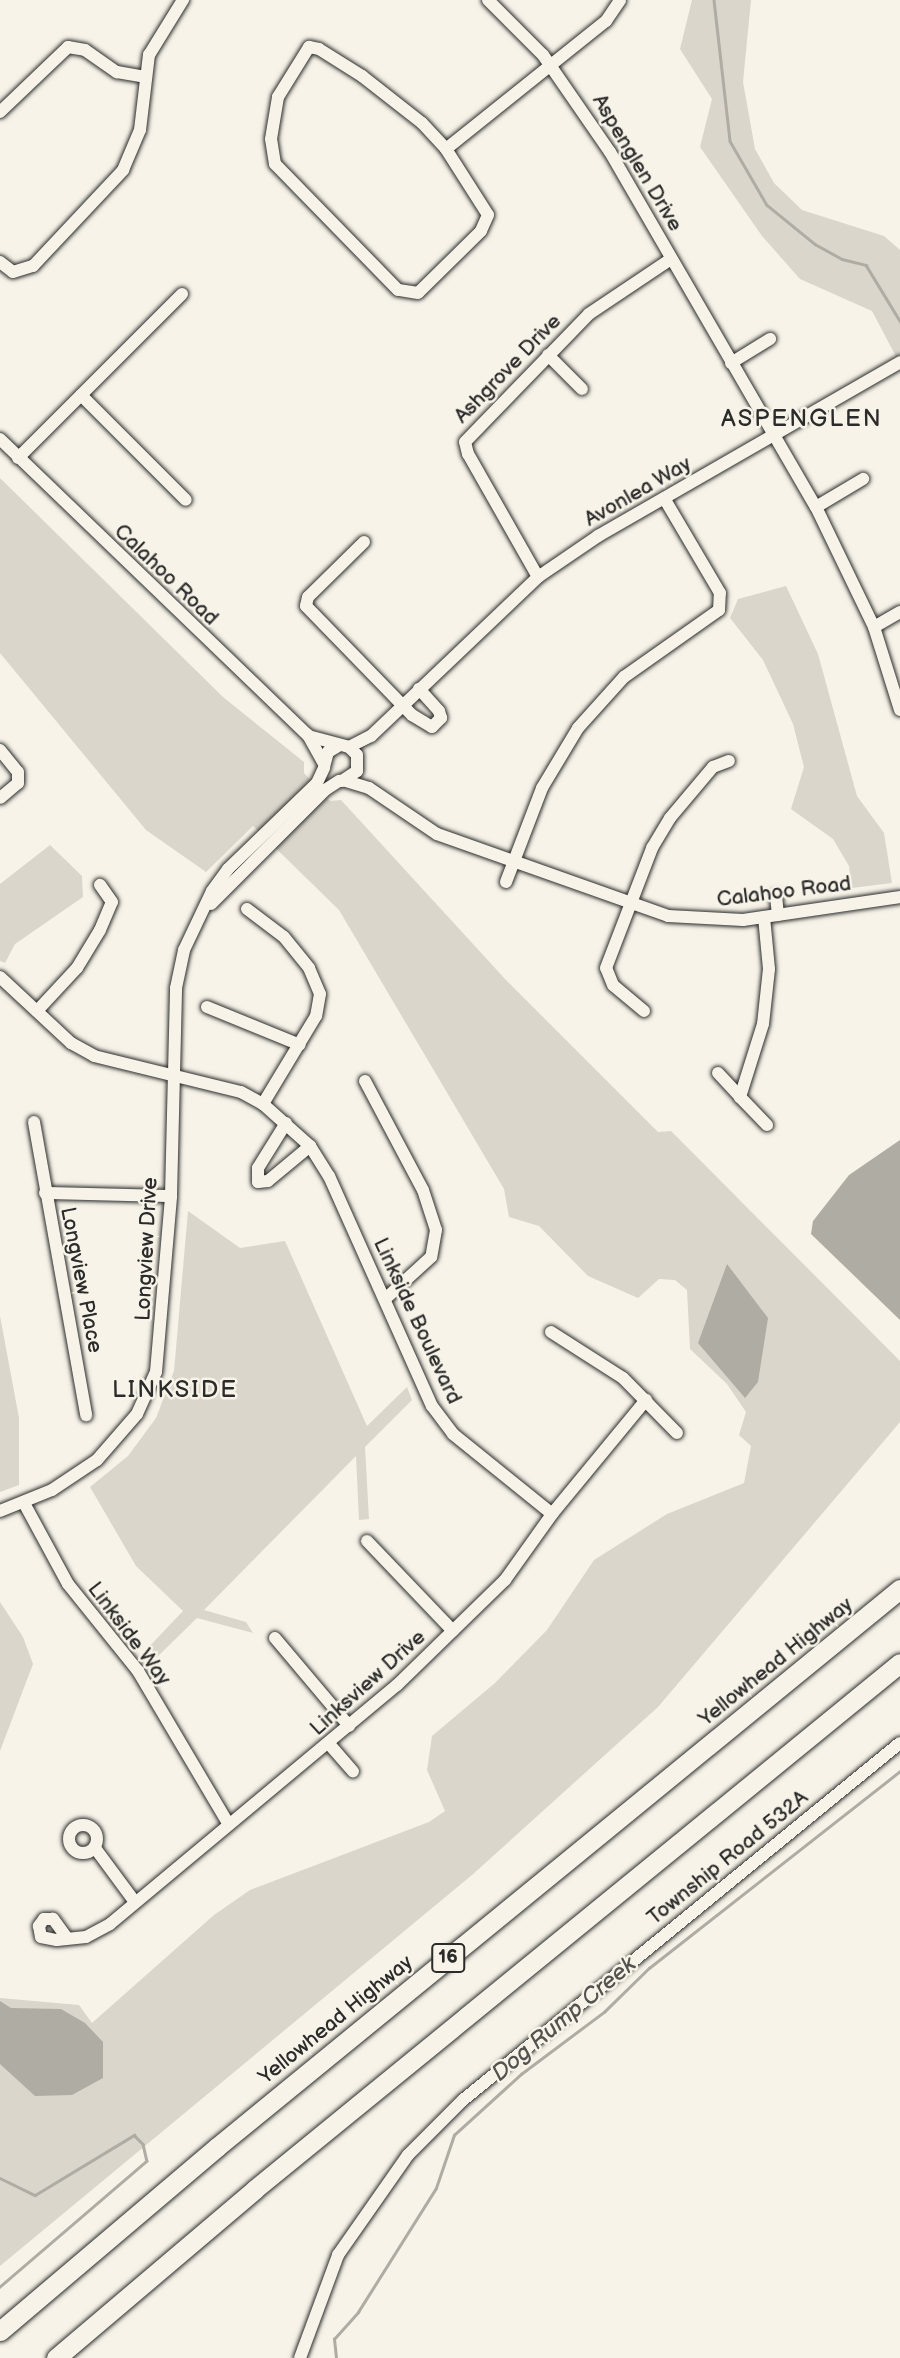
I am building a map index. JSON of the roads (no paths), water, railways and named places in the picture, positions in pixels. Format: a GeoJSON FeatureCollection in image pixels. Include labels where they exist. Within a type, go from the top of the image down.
{"type":"FeatureCollection","features":[{"type":"Feature","properties":{"kind":"highway","name":"Yellowhead Highway"},"geometry":{"type":"LineString","coordinates":[[0,2331],[216,2147],[900,1589]]}},
{"type":"Feature","properties":{"kind":"highway"},"geometry":{"type":"LineString","coordinates":[[56,2358],[255,2189],[900,1663]]}},
{"type":"Feature","properties":{"kind":"street"},"geometry":{"type":"LineString","coordinates":[[0,262],[13,272],[33,266],[116,180],[141,130],[144,77],[153,45],[183,0]]}},
{"type":"Feature","properties":{"kind":"street","name":"Aspenglen Drive"},"geometry":{"type":"LineString","coordinates":[[488,0],[550,64],[597,130],[816,507],[874,627],[900,710]]}},
{"type":"Feature","properties":{"kind":"street"},"geometry":{"type":"LineString","coordinates":[[446,149],[612,16],[620,0]]}},
{"type":"Feature","properties":{"kind":"street"},"geometry":{"type":"LineString","coordinates":[[0,112],[68,47],[85,50],[117,72],[144,77]]}},
{"type":"Feature","properties":{"kind":"street"},"geometry":{"type":"LineString","coordinates":[[319,49],[402,105],[446,149],[488,220],[423,290],[407,294],[275,164],[271,139],[278,97],[305,50],[319,49]]}},
{"type":"Feature","properties":{"kind":"street","name":"Ashgrove Drive"},"geometry":{"type":"LineString","coordinates":[[538,577],[465,442],[548,355],[614,294],[671,259]]}},
{"type":"Feature","properties":{"kind":"street"},"geometry":{"type":"LineString","coordinates":[[18,458],[182,294]]}},
{"type":"Feature","properties":{"kind":"street"},"geometry":{"type":"LineString","coordinates":[[731,363],[770,339]]}},
{"type":"Feature","properties":{"kind":"street"},"geometry":{"type":"LineString","coordinates":[[548,355],[582,389]]}},
{"type":"Feature","properties":{"kind":"street","name":"Avonlea Way"},"geometry":{"type":"LineString","coordinates":[[343,747],[371,736],[538,577],[664,498],[900,362]]}},
{"type":"Feature","properties":{"kind":"street"},"geometry":{"type":"LineString","coordinates":[[81,395],[186,500]]}},
{"type":"Feature","properties":{"kind":"street","name":"Calahoo Road"},"geometry":{"type":"LineString","coordinates":[[0,439],[308,735],[324,765]]}},
{"type":"Feature","properties":{"kind":"street"},"geometry":{"type":"LineString","coordinates":[[816,507],[863,479]]}},
{"type":"Feature","properties":{"kind":"street"},"geometry":{"type":"LineString","coordinates":[[506,882],[557,758],[600,700],[646,659],[719,610],[720,593],[664,498]]}},
{"type":"Feature","properties":{"kind":"street"},"geometry":{"type":"LineString","coordinates":[[364,542],[308,597],[306,606],[423,726],[438,724],[439,711],[419,689]]}},
{"type":"Feature","properties":{"kind":"street"},"geometry":{"type":"LineString","coordinates":[[874,627],[900,612]]}},
{"type":"Feature","properties":{"kind":"street","name":"Calahoo Road"},"geometry":{"type":"LineString","coordinates":[[308,735],[343,747]]}},
{"type":"Feature","properties":{"kind":"street","name":"Avonlea Way"},"geometry":{"type":"LineString","coordinates":[[343,781],[359,763],[371,736]]}},
{"type":"Feature","properties":{"kind":"street"},"geometry":{"type":"LineString","coordinates":[[343,747],[359,763],[369,789]]}},
{"type":"Feature","properties":{"kind":"street","name":"Longview Drive"},"geometry":{"type":"LineString","coordinates":[[0,1511],[23,1503],[76,1476],[119,1440],[137,1414],[156,1372],[161,1341],[171,1196],[176,988],[184,950],[200,914],[228,869],[317,783],[324,765],[343,747]]}},
{"type":"Feature","properties":{"kind":"street"},"geometry":{"type":"LineString","coordinates":[[0,750],[18,772],[18,783],[0,798]]}},
{"type":"Feature","properties":{"kind":"street"},"geometry":{"type":"LineString","coordinates":[[645,1012],[613,985],[606,968],[652,848],[670,818],[713,767],[729,761]]}},
{"type":"Feature","properties":{"kind":"street"},"geometry":{"type":"LineString","coordinates":[[324,765],[343,781]]}},
{"type":"Feature","properties":{"kind":"street","name":"Calahoo Road"},"geometry":{"type":"LineString","coordinates":[[343,781],[369,789],[438,834],[631,906],[710,921],[764,917],[900,897]]}},
{"type":"Feature","properties":{"kind":"street","name":"Longview Drive"},"geometry":{"type":"LineString","coordinates":[[200,914],[325,790],[343,781]]}},
{"type":"Feature","properties":{"kind":"street"},"geometry":{"type":"LineString","coordinates":[[37,1011],[77,968],[100,930],[112,902],[100,885]]}},
{"type":"Feature","properties":{"kind":"street"},"geometry":{"type":"LineString","coordinates":[[776,896],[778,915]]}},
{"type":"Feature","properties":{"kind":"street"},"geometry":{"type":"LineString","coordinates":[[247,909],[284,937],[309,968],[320,994],[316,1016],[263,1104]]}},
{"type":"Feature","properties":{"kind":"street"},"geometry":{"type":"LineString","coordinates":[[740,1097],[762,1024],[769,969],[764,917]]}},
{"type":"Feature","properties":{"kind":"street","name":"Linkside Boulevard"},"geometry":{"type":"LineString","coordinates":[[0,977],[71,1043],[94,1056],[217,1083],[263,1104],[310,1146],[330,1176],[432,1406],[453,1434],[552,1514]]}},
{"type":"Feature","properties":{"kind":"street"},"geometry":{"type":"LineString","coordinates":[[207,1007],[300,1045]]}},
{"type":"Feature","properties":{"kind":"street"},"geometry":{"type":"LineString","coordinates":[[718,1073],[767,1125]]}},
{"type":"Feature","properties":{"kind":"street"},"geometry":{"type":"LineString","coordinates":[[365,1082],[423,1190],[436,1230],[431,1256],[385,1299]]}},
{"type":"Feature","properties":{"kind":"street","name":"Longview Place"},"geometry":{"type":"LineString","coordinates":[[34,1122],[86,1415]]}},
{"type":"Feature","properties":{"kind":"street"},"geometry":{"type":"LineString","coordinates":[[286,1123],[258,1168],[258,1182],[268,1181],[310,1146]]}},
{"type":"Feature","properties":{"kind":"street","name":"Longview Place"},"geometry":{"type":"LineString","coordinates":[[45,1193],[171,1196]]}},
{"type":"Feature","properties":{"kind":"street"},"geometry":{"type":"LineString","coordinates":[[551,1332],[602,1361],[646,1400],[677,1433]]}},
{"type":"Feature","properties":{"kind":"street","name":"Linksview Drive"},"geometry":{"type":"LineString","coordinates":[[67,1938],[97,1932],[228,1823],[330,1745],[505,1580],[552,1514],[646,1400]]}},
{"type":"Feature","properties":{"kind":"street","name":"Linkside Way"},"geometry":{"type":"LineString","coordinates":[[23,1503],[68,1584],[138,1671],[228,1823]]}},
{"type":"Feature","properties":{"kind":"street"},"geometry":{"type":"LineString","coordinates":[[367,1541],[453,1630]]}},
{"type":"Feature","properties":{"kind":"street"},"geometry":{"type":"LineString","coordinates":[[275,1638],[349,1726]]}},
{"type":"Feature","properties":{"kind":"street","name":"Township Road 532A"},"geometry":{"type":"LineString","coordinates":[[300,2358],[338,2255],[408,2155],[463,2101],[900,1743]]}},
{"type":"Feature","properties":{"kind":"street"},"geometry":{"type":"LineString","coordinates":[[330,1745],[353,1771]]}},
{"type":"Feature","properties":{"kind":"street"},"geometry":{"type":"LineString","coordinates":[[95,1848],[135,1902]]}},
{"type":"Feature","properties":{"kind":"waterway","name":"Dog Rump Creek"},"geometry":{"type":"LineString","coordinates":[[714,0],[730,141],[767,205],[815,244],[842,259],[866,265],[900,321]]}},
{"type":"Feature","properties":{"kind":"waterway","name":"Dog Rump Creek"},"geometry":{"type":"LineString","coordinates":[[336,2358],[334,2339],[358,2312],[436,2188],[454,2135],[521,2074],[604,2012],[649,1968],[900,1771]]}},
{"type":"Feature","properties":{"kind":"waterway"},"geometry":{"type":"LineString","coordinates":[[0,2178],[35,2195],[134,2135],[143,2144],[147,2161],[0,2287]]}},
{"type":"Feature","properties":{"kind":"district","name":"ASPENGLEN"},"geometry":{"type":"Point","coordinates":[802,419]}},
{"type":"Feature","properties":{"kind":"district","name":"LINKSIDE"},"geometry":{"type":"Point","coordinates":[175,1390]}}]}
